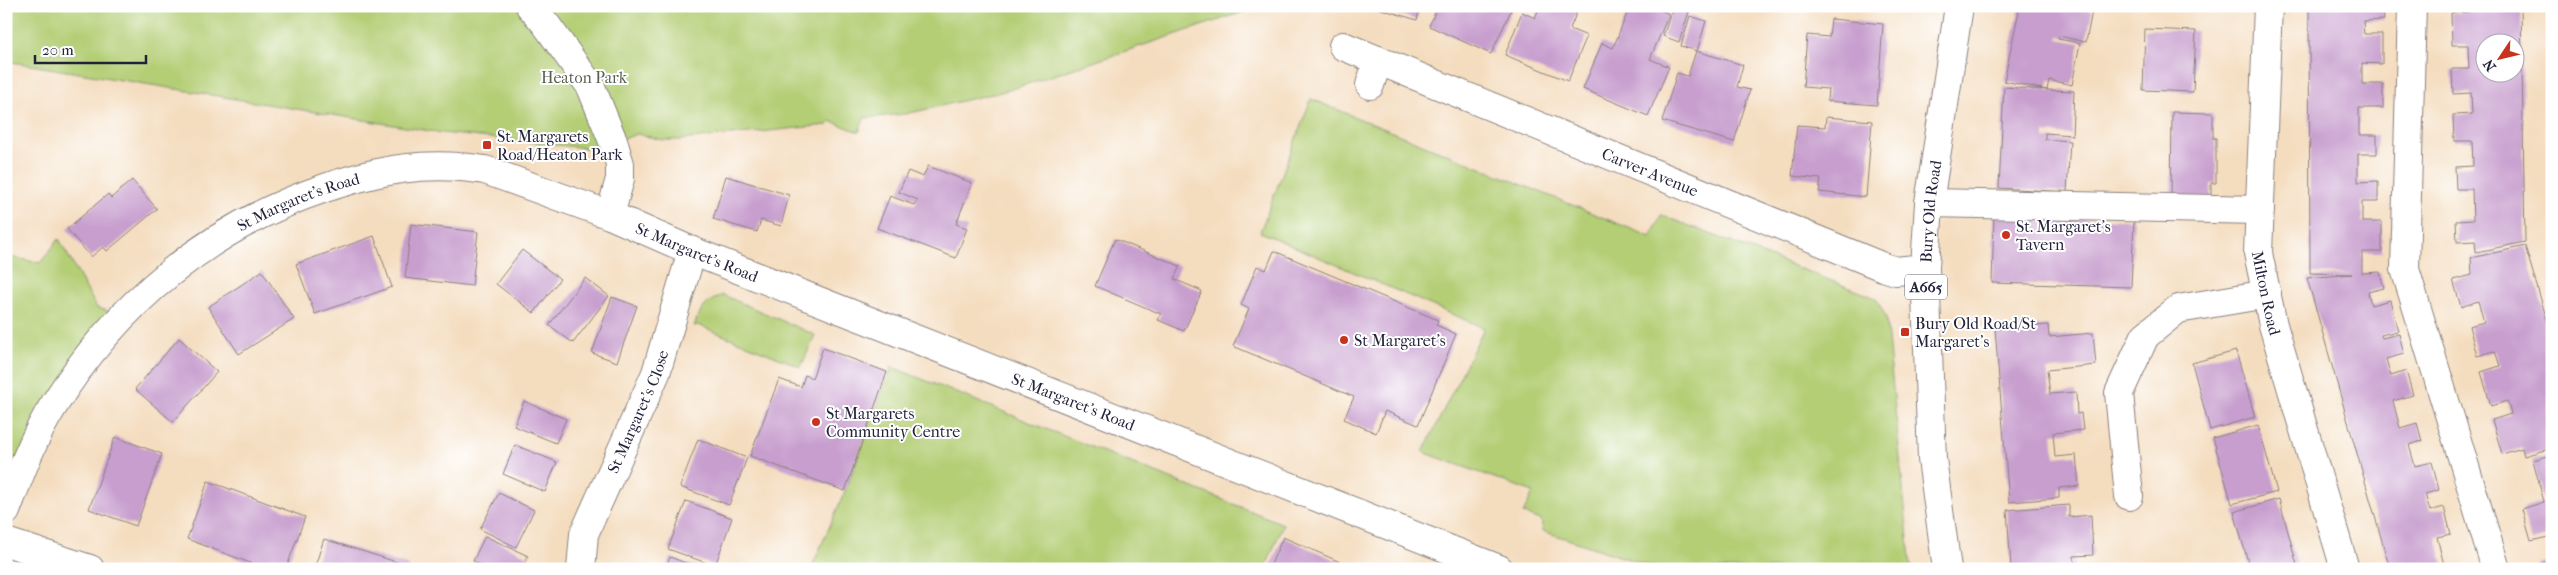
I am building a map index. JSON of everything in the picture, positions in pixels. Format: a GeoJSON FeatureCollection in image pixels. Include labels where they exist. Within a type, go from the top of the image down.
{"type":"FeatureCollection","features":[{"type":"Feature","properties":{"kind":"street"},"geometry":{"type":"LineString","coordinates":[[530,6],[546,23],[591,87],[613,142],[620,164],[620,179],[610,215]]}},
{"type":"Feature","properties":{"kind":"street","name":"Bury Old Road"},"geometry":{"type":"LineString","coordinates":[[1946,569],[1932,459],[1925,268],[1929,203],[1959,6]]}},
{"type":"Feature","properties":{"kind":"street","name":"Milton Road"},"geometry":{"type":"LineString","coordinates":[[2268,6],[2258,253],[2273,325],[2345,569]]}},
{"type":"Feature","properties":{"kind":"street"},"geometry":{"type":"LineString","coordinates":[[2412,6],[2405,269],[2496,569]]}},
{"type":"Feature","properties":{"kind":"street","name":"Carver Avenue"},"geometry":{"type":"LineString","coordinates":[[1343,46],[1374,73],[1883,267],[1896,270],[1925,268]]}},
{"type":"Feature","properties":{"kind":"street","name":"St Margaret's Road"},"geometry":{"type":"LineString","coordinates":[[6,512],[26,460],[51,409],[114,324],[153,285],[189,257],[226,232],[287,201],[384,171],[420,165],[463,166],[485,170],[610,215],[692,251],[1499,569]]}},
{"type":"Feature","properties":{"kind":"street"},"geometry":{"type":"LineString","coordinates":[[1929,203],[2260,210]]}},
{"type":"Feature","properties":{"kind":"street","name":"St Margaret's Close"},"geometry":{"type":"LineString","coordinates":[[581,569],[584,534],[656,373],[692,251]]}},
{"type":"Feature","properties":{"kind":"street"},"geometry":{"type":"LineString","coordinates":[[2129,496],[2119,393],[2145,336],[2178,309],[2267,294]]}},
{"type":"Feature","properties":{"kind":"street"},"geometry":{"type":"LineString","coordinates":[[6,542],[90,569]]}},
{"type":"Feature","properties":{"kind":"green space","name":"Heaton Park"},"geometry":{"type":"Polygon","coordinates":[[[6,6],[1261,6],[1009,90],[906,114],[864,118],[859,132],[830,121],[828,125],[680,140],[663,140],[637,134],[596,149],[442,133],[6,61],[6,6]]]}},
{"type":"Feature","properties":{"kind":"green space"},"geometry":{"type":"Polygon","coordinates":[[[1311,99],[1651,237],[1661,215],[1876,298],[1886,318],[1911,569],[1659,569],[1543,531],[1541,520],[1523,514],[1533,492],[1423,452],[1484,328],[1260,232],[1311,99]]]}},
{"type":"Feature","properties":{"kind":"green space"},"geometry":{"type":"Polygon","coordinates":[[[59,239],[97,308],[109,311],[90,334],[6,480],[6,256],[40,263],[59,239]]]}},
{"type":"Feature","properties":{"kind":"green space"},"geometry":{"type":"Polygon","coordinates":[[[723,295],[815,335],[801,367],[698,325],[694,326],[704,307],[712,300],[723,295]]]}},
{"type":"Feature","properties":{"kind":"green space"},"geometry":{"type":"Polygon","coordinates":[[[892,367],[1283,524],[1265,569],[811,569],[845,491],[892,367]]]}},
{"type":"Feature","properties":{"kind":"building"},"geometry":{"type":"Polygon","coordinates":[[[1371,6],[1420,6],[1417,20],[1371,6]]]}},
{"type":"Feature","properties":{"kind":"building"},"geometry":{"type":"Polygon","coordinates":[[[1438,6],[1513,6],[1491,54],[1429,26],[1438,6]]]}},
{"type":"Feature","properties":{"kind":"building"},"geometry":{"type":"Polygon","coordinates":[[[1540,6],[1579,6],[1570,29],[1587,36],[1568,81],[1505,55],[1522,12],[1535,18],[1540,6]]]}},
{"type":"Feature","properties":{"kind":"building"},"geometry":{"type":"Polygon","coordinates":[[[1630,6],[1652,6],[1669,14],[1650,59],[1669,67],[1648,116],[1583,89],[1602,43],[1613,48],[1630,6]]]}},
{"type":"Feature","properties":{"kind":"building"},"geometry":{"type":"Polygon","coordinates":[[[2020,6],[2070,6],[2092,11],[2086,42],[2059,36],[2058,39],[2080,43],[2072,85],[2049,80],[2047,90],[2004,81],[2020,6]]]}},
{"type":"Feature","properties":{"kind":"building"},"geometry":{"type":"Polygon","coordinates":[[[2309,6],[2383,6],[2384,20],[2363,21],[2364,34],[2382,34],[2382,64],[2362,63],[2362,84],[2383,84],[2383,108],[2359,108],[2359,135],[2377,135],[2377,154],[2358,154],[2358,182],[2378,181],[2378,202],[2362,202],[2362,222],[2382,222],[2382,252],[2362,252],[2362,273],[2380,272],[2384,288],[2368,292],[2371,305],[2390,300],[2398,331],[2381,335],[2382,338],[2399,334],[2404,354],[2386,359],[2391,376],[2406,371],[2413,395],[2393,401],[2400,428],[2417,423],[2422,441],[2409,445],[2415,466],[2432,462],[2439,490],[2425,494],[2430,511],[2444,507],[2451,534],[2437,537],[2445,569],[2390,569],[2307,278],[2352,274],[2310,273],[2309,6]]]}},
{"type":"Feature","properties":{"kind":"building"},"geometry":{"type":"Polygon","coordinates":[[[2469,6],[2521,6],[2521,32],[2476,32],[2476,82],[2522,82],[2525,242],[2476,252],[2475,241],[2457,242],[2456,221],[2473,220],[2472,189],[2456,189],[2455,167],[2473,166],[2472,141],[2454,141],[2453,115],[2472,114],[2471,93],[2453,94],[2452,69],[2469,69],[2468,45],[2452,45],[2451,13],[2469,12],[2469,6]]]}},
{"type":"Feature","properties":{"kind":"building"},"geometry":{"type":"Polygon","coordinates":[[[1673,7],[1689,12],[1679,42],[1663,36],[1673,7]]]}},
{"type":"Feature","properties":{"kind":"building"},"geometry":{"type":"Polygon","coordinates":[[[1690,16],[1706,21],[1697,51],[1681,46],[1690,16]]]}},
{"type":"Feature","properties":{"kind":"building"},"geometry":{"type":"Polygon","coordinates":[[[1831,19],[1883,24],[1877,105],[1827,101],[1828,89],[1803,87],[1807,35],[1829,37],[1831,19]]]}},
{"type":"Feature","properties":{"kind":"building"},"geometry":{"type":"Polygon","coordinates":[[[2145,29],[2196,31],[2193,92],[2143,90],[2145,29]]]}},
{"type":"Feature","properties":{"kind":"building"},"geometry":{"type":"Polygon","coordinates":[[[1696,51],[1743,65],[1737,87],[1750,90],[1734,142],[1662,121],[1677,73],[1688,76],[1696,51]]]}},
{"type":"Feature","properties":{"kind":"building"},"geometry":{"type":"Polygon","coordinates":[[[2004,87],[2074,91],[2072,135],[2045,133],[2045,139],[2070,141],[2067,192],[1999,188],[2004,87]]]}},
{"type":"Feature","properties":{"kind":"building"},"geometry":{"type":"Polygon","coordinates":[[[2172,112],[2213,113],[2213,138],[2216,138],[2216,183],[2211,183],[2211,198],[2171,198],[2172,112]]]}},
{"type":"Feature","properties":{"kind":"building"},"geometry":{"type":"Polygon","coordinates":[[[1826,117],[1872,121],[1866,197],[1819,192],[1821,179],[1792,176],[1797,125],[1825,127],[1826,117]]]}},
{"type":"Feature","properties":{"kind":"building"},"geometry":{"type":"Polygon","coordinates":[[[928,166],[972,183],[956,224],[967,228],[956,258],[877,228],[890,196],[914,205],[918,200],[899,192],[908,171],[923,177],[928,166]]]}},
{"type":"Feature","properties":{"kind":"building"},"geometry":{"type":"Polygon","coordinates":[[[726,176],[789,195],[781,226],[761,220],[757,232],[713,219],[726,176]]]}},
{"type":"Feature","properties":{"kind":"building"},"geometry":{"type":"Polygon","coordinates":[[[132,180],[157,209],[107,251],[103,247],[91,257],[67,229],[108,194],[111,198],[132,180]]]}},
{"type":"Feature","properties":{"kind":"building"},"geometry":{"type":"Polygon","coordinates":[[[1994,216],[2134,220],[2131,287],[1992,283],[1994,216]]]}},
{"type":"Feature","properties":{"kind":"building"},"geometry":{"type":"Polygon","coordinates":[[[411,224],[478,232],[472,286],[405,278],[411,224]]]}},
{"type":"Feature","properties":{"kind":"building"},"geometry":{"type":"Polygon","coordinates":[[[374,236],[392,287],[315,314],[296,264],[374,236]]]}},
{"type":"Feature","properties":{"kind":"building"},"geometry":{"type":"Polygon","coordinates":[[[1115,239],[1180,266],[1174,279],[1202,291],[1184,331],[1158,320],[1161,314],[1095,286],[1115,239]]]}},
{"type":"Feature","properties":{"kind":"building"},"geometry":{"type":"Polygon","coordinates":[[[2525,246],[2552,337],[2552,448],[2524,456],[2522,448],[2502,454],[2492,420],[2511,414],[2507,401],[2491,406],[2481,372],[2500,366],[2495,351],[2477,356],[2469,326],[2484,322],[2478,301],[2461,307],[2453,280],[2472,275],[2471,258],[2525,246]]]}},
{"type":"Feature","properties":{"kind":"building"},"geometry":{"type":"Polygon","coordinates":[[[522,250],[560,279],[534,313],[496,284],[522,250]]]}},
{"type":"Feature","properties":{"kind":"building","name":"St Margaret's"},"geometry":{"type":"Polygon","coordinates":[[[1274,251],[1438,320],[1436,325],[1456,334],[1418,425],[1385,411],[1376,433],[1344,419],[1354,397],[1233,346],[1249,309],[1241,305],[1257,266],[1266,270],[1274,251]]]}},
{"type":"Feature","properties":{"kind":"building"},"geometry":{"type":"Polygon","coordinates":[[[262,271],[294,319],[239,354],[208,307],[262,271]]]}},
{"type":"Feature","properties":{"kind":"building"},"geometry":{"type":"Polygon","coordinates":[[[585,278],[609,296],[573,343],[549,325],[585,278]]]}},
{"type":"Feature","properties":{"kind":"building"},"geometry":{"type":"Polygon","coordinates":[[[612,297],[637,306],[617,362],[592,353],[612,297]]]}},
{"type":"Feature","properties":{"kind":"building"},"geometry":{"type":"Polygon","coordinates":[[[2048,325],[2049,337],[2093,333],[2096,365],[2047,370],[2050,394],[2076,392],[2077,414],[2081,413],[2083,430],[2053,433],[2055,457],[2076,455],[2079,486],[2059,488],[2059,498],[2009,502],[1995,329],[2048,325]]]}},
{"type":"Feature","properties":{"kind":"building"},"geometry":{"type":"Polygon","coordinates":[[[179,338],[217,372],[173,422],[135,389],[179,338]]]}},
{"type":"Feature","properties":{"kind":"building","name":"St Margarets Community Centre"},"geometry":{"type":"Polygon","coordinates":[[[823,348],[887,372],[845,491],[750,456],[779,379],[801,387],[805,375],[812,378],[823,348]]]}},
{"type":"Feature","properties":{"kind":"building"},"geometry":{"type":"Polygon","coordinates":[[[2236,351],[2255,417],[2210,430],[2192,363],[2236,351]]]}},
{"type":"Feature","properties":{"kind":"building"},"geometry":{"type":"Polygon","coordinates":[[[524,401],[566,419],[556,443],[514,426],[524,401]]]}},
{"type":"Feature","properties":{"kind":"building"},"geometry":{"type":"Polygon","coordinates":[[[2258,425],[2277,492],[2232,504],[2213,438],[2258,425]]]}},
{"type":"Feature","properties":{"kind":"building"},"geometry":{"type":"Polygon","coordinates":[[[115,437],[162,454],[136,526],[89,509],[115,437]]]}},
{"type":"Feature","properties":{"kind":"building"},"geometry":{"type":"Polygon","coordinates":[[[698,439],[747,458],[729,505],[680,487],[698,439]]]}},
{"type":"Feature","properties":{"kind":"building"},"geometry":{"type":"Polygon","coordinates":[[[515,445],[557,462],[545,492],[503,474],[515,445]]]}},
{"type":"Feature","properties":{"kind":"building"},"geometry":{"type":"Polygon","coordinates":[[[2552,455],[2552,536],[2531,541],[2522,509],[2544,502],[2533,460],[2552,455]]]}},
{"type":"Feature","properties":{"kind":"building"},"geometry":{"type":"Polygon","coordinates":[[[208,481],[305,517],[286,569],[266,569],[187,539],[208,481]]]}},
{"type":"Feature","properties":{"kind":"building"},"geometry":{"type":"Polygon","coordinates":[[[499,493],[534,510],[516,547],[480,529],[499,493]]]}},
{"type":"Feature","properties":{"kind":"building"},"geometry":{"type":"Polygon","coordinates":[[[2279,499],[2297,565],[2285,569],[2250,569],[2234,512],[2279,499]]]}},
{"type":"Feature","properties":{"kind":"building"},"geometry":{"type":"Polygon","coordinates":[[[686,501],[732,518],[715,566],[668,549],[686,501]]]}},
{"type":"Feature","properties":{"kind":"building"},"geometry":{"type":"Polygon","coordinates":[[[2069,505],[2069,517],[2091,515],[2093,555],[2074,556],[2075,569],[2011,569],[2007,510],[2069,505]]]}},
{"type":"Feature","properties":{"kind":"building"},"geometry":{"type":"Polygon","coordinates":[[[485,536],[528,556],[522,569],[489,569],[473,561],[485,536]]]}},
{"type":"Feature","properties":{"kind":"building"},"geometry":{"type":"Polygon","coordinates":[[[1283,537],[1356,569],[1269,569],[1283,537]]]}},
{"type":"Feature","properties":{"kind":"building"},"geometry":{"type":"Polygon","coordinates":[[[324,539],[409,566],[408,569],[314,569],[324,539]]]}},
{"type":"Feature","properties":{"kind":"building"},"geometry":{"type":"Polygon","coordinates":[[[670,557],[701,569],[665,569],[670,557]]]}},
{"type":"Feature","properties":{"kind":"building"},"geometry":{"type":"Polygon","coordinates":[[[2552,560],[2552,569],[2540,569],[2539,564],[2552,560]]]}},
{"type":"Feature","properties":{"kind":"place","name":"St. Margarets Road/Heaton Park"},"geometry":{"type":"Point","coordinates":[487,145]}},
{"type":"Feature","properties":{"kind":"place","name":"St. Margaret's Tavern"},"geometry":{"type":"Point","coordinates":[2006,235]}},
{"type":"Feature","properties":{"kind":"place","name":"Bury Old Road/St Margaret's"},"geometry":{"type":"Point","coordinates":[1905,332]}},
{"type":"Feature","properties":{"kind":"place","name":"St Margaret's"},"geometry":{"type":"Point","coordinates":[1344,340]}},
{"type":"Feature","properties":{"kind":"place","name":"St Margarets Community Centre"},"geometry":{"type":"Point","coordinates":[816,422]}}]}
